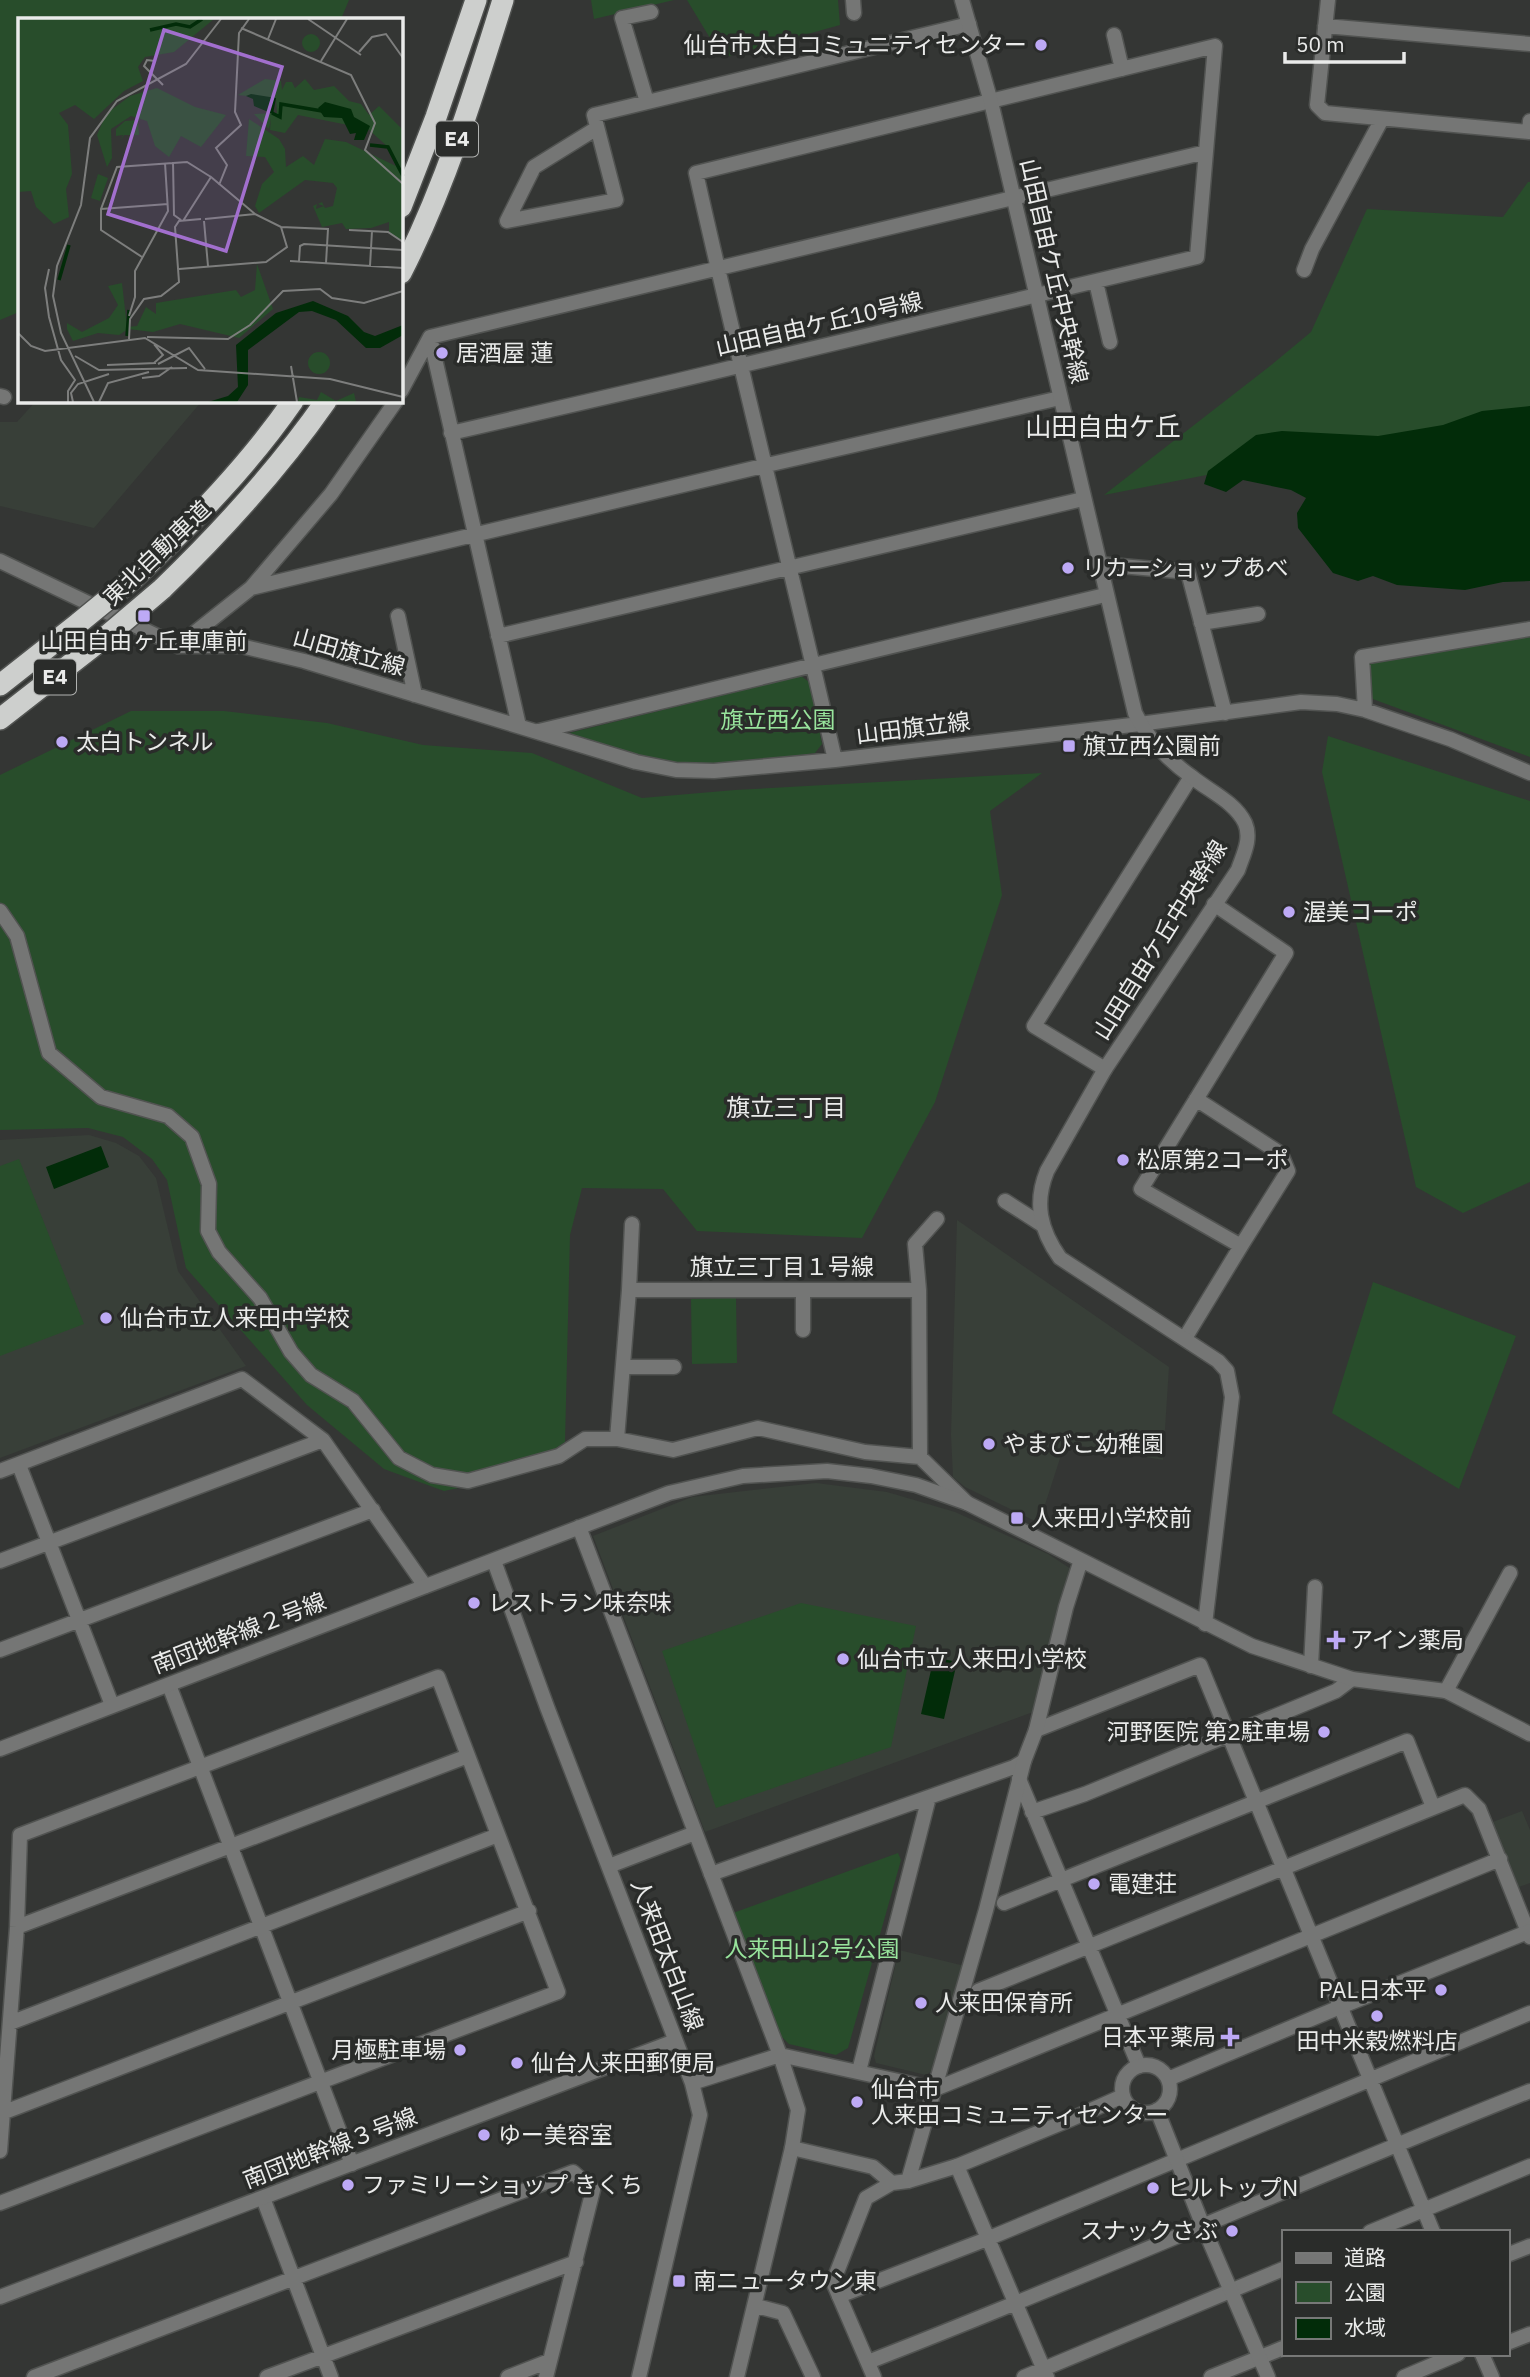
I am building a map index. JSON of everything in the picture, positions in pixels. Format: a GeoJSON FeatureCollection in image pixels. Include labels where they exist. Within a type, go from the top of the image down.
{"type":"FeatureCollection","features":[{"type":"Feature","properties":{"kind":"highway","name":"E4"},"geometry":{"type":"LineString","coordinates":[[402,204],[436,117],[476,0]]}},
{"type":"Feature","properties":{"kind":"highway","name":"E4"},"geometry":{"type":"LineString","coordinates":[[402,271],[435,199],[503,0]]}},
{"type":"Feature","properties":{"kind":"highway","name":"東北自動車道"},"geometry":{"type":"LineString","coordinates":[[0,685],[135,577],[183,531],[232,479],[292,402]]}},
{"type":"Feature","properties":{"kind":"highway","name":"東北自動車道"},"geometry":{"type":"LineString","coordinates":[[0,719],[109,634],[209,544],[259,489],[325,402]]}},
{"type":"Feature","properties":{"kind":"street","name":"山田自由ケ丘中央幹線"},"geometry":{"type":"LineString","coordinates":[[962,0],[991,102],[1105,595],[1135,713],[1156,746],[1191,777],[1223,799],[1245,824],[1248,842],[1237,870],[1105,1069],[1047,1171],[1041,1186],[1039,1207],[1041,1224],[1049,1243],[1060,1258],[1185,1338],[1218,1361],[1227,1371],[1232,1397],[1205,1623]]}},
{"type":"Feature","properties":{"kind":"street"},"geometry":{"type":"LineString","coordinates":[[1328,0],[1317,106],[1325,113],[1529,132],[1530,121]]}},
{"type":"Feature","properties":{"kind":"street"},"geometry":{"type":"LineString","coordinates":[[647,102],[622,18],[651,12]]}},
{"type":"Feature","properties":{"kind":"street"},"geometry":{"type":"LineString","coordinates":[[597,128],[534,167],[508,221],[616,200],[594,115],[969,24]]}},
{"type":"Feature","properties":{"kind":"street"},"geometry":{"type":"LineString","coordinates":[[1325,26],[1530,44]]}},
{"type":"Feature","properties":{"kind":"street"},"geometry":{"type":"LineString","coordinates":[[1114,35],[1122,69]]}},
{"type":"Feature","properties":{"kind":"street"},"geometry":{"type":"LineString","coordinates":[[402,389],[430,337],[718,268],[1014,199],[1206,152],[1215,46],[696,173],[718,268],[741,366],[767,465],[835,760]]}},
{"type":"Feature","properties":{"kind":"street"},"geometry":{"type":"LineString","coordinates":[[1304,270],[1312,249],[1382,119]]}},
{"type":"Feature","properties":{"kind":"street","name":"山田自由ケ丘10号線"},"geometry":{"type":"LineString","coordinates":[[451,433],[1037,297],[1197,257],[1206,152]]}},
{"type":"Feature","properties":{"kind":"street"},"geometry":{"type":"LineString","coordinates":[[1096,282],[1110,342]]}},
{"type":"Feature","properties":{"kind":"street"},"geometry":{"type":"LineString","coordinates":[[430,337],[519,726]]}},
{"type":"Feature","properties":{"kind":"street"},"geometry":{"type":"LineString","coordinates":[[251,588],[1060,398]]}},
{"type":"Feature","properties":{"kind":"street"},"geometry":{"type":"LineString","coordinates":[[0,561],[178,646],[251,588],[331,494],[395,402]]}},
{"type":"Feature","properties":{"kind":"street"},"geometry":{"type":"LineString","coordinates":[[498,636],[1083,499]]}},
{"type":"Feature","properties":{"kind":"street"},"geometry":{"type":"LineString","coordinates":[[1099,564],[1188,572],[1225,713]]}},
{"type":"Feature","properties":{"kind":"street"},"geometry":{"type":"LineString","coordinates":[[537,732],[1105,595]]}},
{"type":"Feature","properties":{"kind":"street"},"geometry":{"type":"LineString","coordinates":[[1201,623],[1258,614]]}},
{"type":"Feature","properties":{"kind":"street"},"geometry":{"type":"LineString","coordinates":[[398,616],[415,695]]}},
{"type":"Feature","properties":{"kind":"street"},"geometry":{"type":"LineString","coordinates":[[1365,710],[1362,657],[1530,629]]}},
{"type":"Feature","properties":{"kind":"street","name":"山田旗立線"},"geometry":{"type":"LineString","coordinates":[[178,646],[241,646],[304,661],[636,762],[676,770],[714,771],[835,760],[1301,702],[1337,704],[1365,710],[1450,739],[1530,773]]}},
{"type":"Feature","properties":{"kind":"street"},"geometry":{"type":"LineString","coordinates":[[1105,1069],[1034,1026],[1191,777]]}},
{"type":"Feature","properties":{"kind":"street"},"geometry":{"type":"LineString","coordinates":[[1214,904],[1286,953],[1141,1189],[1241,1246]]}},
{"type":"Feature","properties":{"kind":"street"},"geometry":{"type":"LineString","coordinates":[[0,911],[17,936],[49,1053],[101,1097],[168,1116],[192,1137],[209,1184],[208,1231],[219,1252],[260,1298],[290,1352],[311,1375],[352,1401],[399,1458],[432,1475],[468,1481],[559,1456],[586,1439],[617,1439],[673,1450],[758,1428],[865,1452],[920,1457],[967,1503],[1252,1646],[1352,1679],[1446,1691],[1530,1734]]}},
{"type":"Feature","properties":{"kind":"street"},"geometry":{"type":"LineString","coordinates":[[1185,1338],[1288,1171],[1281,1154],[1196,1100]]}},
{"type":"Feature","properties":{"kind":"street"},"geometry":{"type":"LineString","coordinates":[[1005,1201],[1041,1224]]}},
{"type":"Feature","properties":{"kind":"street"},"geometry":{"type":"LineString","coordinates":[[920,1457],[919,1290],[915,1244],[937,1219]]}},
{"type":"Feature","properties":{"kind":"street"},"geometry":{"type":"LineString","coordinates":[[617,1439],[632,1224]]}},
{"type":"Feature","properties":{"kind":"street","name":"旗立三丁目１号線"},"geometry":{"type":"LineString","coordinates":[[629,1290],[919,1290]]}},
{"type":"Feature","properties":{"kind":"street"},"geometry":{"type":"LineString","coordinates":[[803,1290],[803,1330]]}},
{"type":"Feature","properties":{"kind":"street"},"geometry":{"type":"LineString","coordinates":[[623,1367],[674,1367]]}},
{"type":"Feature","properties":{"kind":"street"},"geometry":{"type":"LineString","coordinates":[[0,1471],[242,1379],[323,1440],[425,1586]]}},
{"type":"Feature","properties":{"kind":"street"},"geometry":{"type":"LineString","coordinates":[[0,1561],[323,1440]]}},
{"type":"Feature","properties":{"kind":"street"},"geometry":{"type":"LineString","coordinates":[[19,1465],[112,1705]]}},
{"type":"Feature","properties":{"kind":"street","name":"南団地幹線２号線"},"geometry":{"type":"LineString","coordinates":[[0,1749],[669,1493],[743,1476],[827,1471],[916,1485],[967,1503]]}},
{"type":"Feature","properties":{"kind":"street"},"geometry":{"type":"LineString","coordinates":[[0,1650],[373,1510]]}},
{"type":"Feature","properties":{"kind":"street"},"geometry":{"type":"LineString","coordinates":[[579,1527],[780,2054],[798,2110],[756,2306],[737,2377]]}},
{"type":"Feature","properties":{"kind":"street","name":"人来田太白山線"},"geometry":{"type":"LineString","coordinates":[[494,1560],[547,1707],[692,2083],[700,2115],[639,2377]]}},
{"type":"Feature","properties":{"kind":"street"},"geometry":{"type":"LineString","coordinates":[[908,2181],[986,1910],[1019,1779],[1036,1730],[1066,1608],[1081,1560]]}},
{"type":"Feature","properties":{"kind":"street"},"geometry":{"type":"LineString","coordinates":[[1446,1691],[1510,1573]]}},
{"type":"Feature","properties":{"kind":"street"},"geometry":{"type":"LineString","coordinates":[[1311,1666],[1315,1587]]}},
{"type":"Feature","properties":{"kind":"street"},"geometry":{"type":"LineString","coordinates":[[1036,1730],[1200,1665],[1432,2230]]}},
{"type":"Feature","properties":{"kind":"street"},"geometry":{"type":"LineString","coordinates":[[0,2151],[17,1927],[20,1835],[438,1677],[558,1992],[0,2203]]}},
{"type":"Feature","properties":{"kind":"street"},"geometry":{"type":"LineString","coordinates":[[1032,1812],[1085,1794],[1336,1691],[1352,1679]]}},
{"type":"Feature","properties":{"kind":"street"},"geometry":{"type":"LineString","coordinates":[[169,1685],[352,2164]]}},
{"type":"Feature","properties":{"kind":"street"},"geometry":{"type":"LineString","coordinates":[[1004,1903],[1407,1741],[1433,1807]]}},
{"type":"Feature","properties":{"kind":"street"},"geometry":{"type":"LineString","coordinates":[[17,1927],[468,1756]]}},
{"type":"Feature","properties":{"kind":"street"},"geometry":{"type":"LineString","coordinates":[[711,1874],[1024,1762]]}},
{"type":"Feature","properties":{"kind":"street"},"geometry":{"type":"LineString","coordinates":[[1019,1779],[1139,2066]]}},
{"type":"Feature","properties":{"kind":"street"},"geometry":{"type":"LineString","coordinates":[[978,1990],[1465,1795],[1479,1809],[1529,1934],[1340,2007],[1168,2079]]}},
{"type":"Feature","properties":{"kind":"street"},"geometry":{"type":"LineString","coordinates":[[859,2071],[929,1797]]}},
{"type":"Feature","properties":{"kind":"street"},"geometry":{"type":"LineString","coordinates":[[609,1866],[695,1833]]}},
{"type":"Feature","properties":{"kind":"street"},"geometry":{"type":"LineString","coordinates":[[10,2023],[498,1835]]}},
{"type":"Feature","properties":{"kind":"street"},"geometry":{"type":"LineString","coordinates":[[692,2083],[780,2054],[934,2089],[1500,1859]]}},
{"type":"Feature","properties":{"kind":"street"},"geometry":{"type":"LineString","coordinates":[[2,2112],[529,1911]]}},
{"type":"Feature","properties":{"kind":"street"},"geometry":{"type":"LineString","coordinates":[[839,2295],[987,2239],[1530,2013]]}},
{"type":"Feature","properties":{"kind":"street","name":"南団地幹線３号線"},"geometry":{"type":"LineString","coordinates":[[0,2297],[675,2041]]}},
{"type":"Feature","properties":{"kind":"street"},"geometry":{"type":"LineString","coordinates":[[1139,2066],[1160,2068],[1168,2079],[1170,2094],[1157,2110],[1141,2112],[1127,2103],[1123,2096],[1124,2081],[1132,2069],[1139,2066]]}},
{"type":"Feature","properties":{"kind":"street"},"geometry":{"type":"LineString","coordinates":[[867,2362],[1015,2305],[1398,2143],[1530,2091]]}},
{"type":"Feature","properties":{"kind":"street"},"geometry":{"type":"LineString","coordinates":[[874,2377],[833,2282],[866,2198],[892,2183],[908,2181],[957,2166],[1123,2096]]}},
{"type":"Feature","properties":{"kind":"street"},"geometry":{"type":"LineString","coordinates":[[1157,2110],[1268,2377]]}},
{"type":"Feature","properties":{"kind":"street"},"geometry":{"type":"LineString","coordinates":[[792,2148],[873,2167],[892,2183]]}},
{"type":"Feature","properties":{"kind":"street"},"geometry":{"type":"LineString","coordinates":[[957,2166],[1045,2373]]}},
{"type":"Feature","properties":{"kind":"street"},"geometry":{"type":"LineString","coordinates":[[1375,2230],[1530,2166]]}},
{"type":"Feature","properties":{"kind":"street"},"geometry":{"type":"LineString","coordinates":[[34,2377],[573,2172],[593,2190],[546,2377]]}},
{"type":"Feature","properties":{"kind":"street"},"geometry":{"type":"LineString","coordinates":[[263,2198],[331,2377]]}},
{"type":"Feature","properties":{"kind":"street"},"geometry":{"type":"LineString","coordinates":[[1509,2254],[1530,2246]]}},
{"type":"Feature","properties":{"kind":"street"},"geometry":{"type":"LineString","coordinates":[[267,2377],[576,2262]]}},
{"type":"Feature","properties":{"kind":"street"},"geometry":{"type":"LineString","coordinates":[[1024,2377],[1045,2373],[1282,2269]]}},
{"type":"Feature","properties":{"kind":"street"},"geometry":{"type":"LineString","coordinates":[[756,2306],[783,2313],[813,2377]]}},
{"type":"Feature","properties":{"kind":"street"},"geometry":{"type":"LineString","coordinates":[[1509,2342],[1530,2334]]}},
{"type":"Feature","properties":{"kind":"street"},"geometry":{"type":"LineString","coordinates":[[1211,2377],[1282,2348]]}},
{"type":"Feature","properties":{"kind":"street"},"geometry":{"type":"LineString","coordinates":[[1404,2377],[1453,2356]]}},
{"type":"Feature","properties":{"kind":"street"},"geometry":{"type":"LineString","coordinates":[[1483,2356],[1492,2377]]}},
{"type":"Feature","properties":{"kind":"street"},"geometry":{"type":"LineString","coordinates":[[508,2377],[549,2361]]}},
{"type":"Feature","properties":{"kind":"shaded area"},"geometry":{"type":"Polygon","coordinates":[[[35,402],[201,402],[94,528],[0,506],[0,422],[17,422],[35,402]]]}},
{"type":"Feature","properties":{"kind":"shaded area","name":"仙台市立人来田中学校"},"geometry":{"type":"Polygon","coordinates":[[[89,1135],[116,1143],[139,1156],[156,1178],[178,1271],[246,1366],[0,1458],[0,1140],[89,1135]]]}},
{"type":"Feature","properties":{"kind":"shaded area"},"geometry":{"type":"Polygon","coordinates":[[[957,1220],[1169,1367],[1163,1460],[1065,1443],[1039,1523],[965,1487],[953,1477],[951,1435],[957,1220]]]}},
{"type":"Feature","properties":{"kind":"shaded area","name":"仙台市立人来田小学校"},"geometry":{"type":"Polygon","coordinates":[[[816,1483],[887,1492],[955,1512],[1048,1554],[1071,1569],[1033,1712],[705,1832],[593,1536],[692,1497],[816,1483]]]}},
{"type":"Feature","properties":{"kind":"shaded area"},"geometry":{"type":"Polygon","coordinates":[[[1522,1811],[1530,1830],[1530,1883],[1516,1888],[1490,1823],[1522,1811]]]}},
{"type":"Feature","properties":{"kind":"shaded area","name":"人来田保育所"},"geometry":{"type":"Polygon","coordinates":[[[899,1950],[965,1966],[945,2040],[941,2039],[933,2070],[926,2075],[876,2063],[874,2056],[899,1950]]]}},
{"type":"Feature","properties":{"kind":"green space"},"geometry":{"type":"Polygon","coordinates":[[[0,0],[349,0],[341,18],[18,18],[18,312],[0,320],[0,0]]]}},
{"type":"Feature","properties":{"kind":"green space"},"geometry":{"type":"Polygon","coordinates":[[[591,0],[674,0],[594,19],[591,0]]]}},
{"type":"Feature","properties":{"kind":"green space"},"geometry":{"type":"Polygon","coordinates":[[[687,0],[838,0],[840,25],[722,58],[687,0]]]}},
{"type":"Feature","properties":{"kind":"green space"},"geometry":{"type":"Polygon","coordinates":[[[1528,182],[1530,412],[1104,495],[1311,332],[1367,209],[1503,217],[1528,182]]]}},
{"type":"Feature","properties":{"kind":"green space"},"geometry":{"type":"Polygon","coordinates":[[[1530,631],[1530,757],[1370,698],[1364,661],[1530,631]]]}},
{"type":"Feature","properties":{"kind":"green space","name":"旗立西公園"},"geometry":{"type":"Polygon","coordinates":[[[801,676],[809,682],[822,744],[815,753],[738,763],[694,765],[639,755],[569,733],[801,676]]]}},
{"type":"Feature","properties":{"kind":"green space"},"geometry":{"type":"Polygon","coordinates":[[[131,711],[224,711],[327,723],[423,745],[532,753],[642,798],[735,790],[1042,773],[990,811],[1002,895],[935,1102],[862,1238],[697,1231],[663,1189],[582,1188],[570,1235],[565,1442],[512,1477],[444,1491],[384,1469],[307,1405],[186,1268],[167,1180],[152,1159],[123,1137],[88,1128],[0,1130],[0,775],[131,711]]]}},
{"type":"Feature","properties":{"kind":"green space"},"geometry":{"type":"Polygon","coordinates":[[[1328,736],[1530,801],[1530,1182],[1463,1213],[1416,1187],[1322,772],[1328,736]]]}},
{"type":"Feature","properties":{"kind":"green space"},"geometry":{"type":"Polygon","coordinates":[[[19,1159],[84,1324],[0,1356],[0,1166],[19,1159]]]}},
{"type":"Feature","properties":{"kind":"green space"},"geometry":{"type":"Polygon","coordinates":[[[1373,1282],[1516,1336],[1459,1489],[1332,1413],[1373,1282]]]}},
{"type":"Feature","properties":{"kind":"green space"},"geometry":{"type":"Polygon","coordinates":[[[736,1298],[737,1363],[692,1364],[691,1299],[736,1298]]]}},
{"type":"Feature","properties":{"kind":"green space"},"geometry":{"type":"Polygon","coordinates":[[[801,1603],[916,1626],[891,1747],[716,1808],[662,1651],[801,1603]]]}},
{"type":"Feature","properties":{"kind":"green space","name":"人来田山2号公園"},"geometry":{"type":"Polygon","coordinates":[[[898,1853],[901,1860],[848,2048],[836,2055],[789,2044],[780,2035],[733,1913],[898,1853]]]}},
{"type":"Feature","properties":{"kind":"water"},"geometry":{"type":"Polygon","coordinates":[[[1530,406],[1530,581],[1503,582],[1465,590],[1397,585],[1373,576],[1358,581],[1333,573],[1298,528],[1297,513],[1306,498],[1291,490],[1243,480],[1226,492],[1204,484],[1208,471],[1256,435],[1282,431],[1378,436],[1443,425],[1482,411],[1530,406]]]}},
{"type":"Feature","properties":{"kind":"water"},"geometry":{"type":"Polygon","coordinates":[[[101,1146],[109,1167],[54,1189],[46,1167],[101,1146]]]}},
{"type":"Feature","properties":{"kind":"water"},"geometry":{"type":"Polygon","coordinates":[[[934,1657],[957,1662],[944,1719],[921,1714],[934,1657]]]}},
{"type":"Feature","properties":{"kind":"place","name":"仙台市太白コミュニティセンター"},"geometry":{"type":"Point","coordinates":[1041,45]}},
{"type":"Feature","properties":{"kind":"place","name":"居酒屋 蓮"},"geometry":{"type":"Point","coordinates":[442,353]}},
{"type":"Feature","properties":{"kind":"place","name":"リカーショップあべ"},"geometry":{"type":"Point","coordinates":[1068,568]}},
{"type":"Feature","properties":{"kind":"place","name":"山田自由ヶ丘車庫前"},"geometry":{"type":"Point","coordinates":[144,616]}},
{"type":"Feature","properties":{"kind":"place","name":"太白トンネル"},"geometry":{"type":"Point","coordinates":[62,742]}},
{"type":"Feature","properties":{"kind":"place","name":"旗立西公園前"},"geometry":{"type":"Point","coordinates":[1069,746]}},
{"type":"Feature","properties":{"kind":"place","name":"渥美コーポ"},"geometry":{"type":"Point","coordinates":[1289,912]}},
{"type":"Feature","properties":{"kind":"place","name":"松原第2コーポ"},"geometry":{"type":"Point","coordinates":[1123,1160]}},
{"type":"Feature","properties":{"kind":"place","name":"仙台市立人来田中学校"},"geometry":{"type":"Point","coordinates":[106,1318]}},
{"type":"Feature","properties":{"kind":"place","name":"やまびこ幼稚園"},"geometry":{"type":"Point","coordinates":[989,1444]}},
{"type":"Feature","properties":{"kind":"place","name":"人来田小学校前"},"geometry":{"type":"Point","coordinates":[1017,1518]}},
{"type":"Feature","properties":{"kind":"place","name":"レストラン味奈味"},"geometry":{"type":"Point","coordinates":[474,1603]}},
{"type":"Feature","properties":{"kind":"place","name":"アイン薬局"},"geometry":{"type":"Point","coordinates":[1336,1640]}},
{"type":"Feature","properties":{"kind":"place","name":"仙台市立人来田小学校"},"geometry":{"type":"Point","coordinates":[843,1659]}},
{"type":"Feature","properties":{"kind":"place","name":"河野医院 第2駐車場"},"geometry":{"type":"Point","coordinates":[1324,1732]}},
{"type":"Feature","properties":{"kind":"place","name":"電建荘"},"geometry":{"type":"Point","coordinates":[1094,1884]}},
{"type":"Feature","properties":{"kind":"place","name":"PAL日本平"},"geometry":{"type":"Point","coordinates":[1441,1990]}},
{"type":"Feature","properties":{"kind":"place","name":"人来田保育所"},"geometry":{"type":"Point","coordinates":[921,2003]}},
{"type":"Feature","properties":{"kind":"place","name":"田中米穀燃料店"},"geometry":{"type":"Point","coordinates":[1377,2016]}},
{"type":"Feature","properties":{"kind":"place","name":"日本平薬局"},"geometry":{"type":"Point","coordinates":[1230,2037]}},
{"type":"Feature","properties":{"kind":"place","name":"月極駐車場"},"geometry":{"type":"Point","coordinates":[460,2050]}},
{"type":"Feature","properties":{"kind":"place","name":"仙台人来田郵便局"},"geometry":{"type":"Point","coordinates":[517,2063]}},
{"type":"Feature","properties":{"kind":"place","name":"仙台市 人来田コミュニティセンター"},"geometry":{"type":"Point","coordinates":[857,2102]}},
{"type":"Feature","properties":{"kind":"place","name":"ゆー美容室"},"geometry":{"type":"Point","coordinates":[484,2135]}},
{"type":"Feature","properties":{"kind":"place","name":"ファミリーショップ きくち"},"geometry":{"type":"Point","coordinates":[348,2185]}},
{"type":"Feature","properties":{"kind":"place","name":"ヒルトップN"},"geometry":{"type":"Point","coordinates":[1153,2188]}},
{"type":"Feature","properties":{"kind":"place","name":"スナックさぶ"},"geometry":{"type":"Point","coordinates":[1232,2231]}},
{"type":"Feature","properties":{"kind":"place","name":"南ニュータウン東"},"geometry":{"type":"Point","coordinates":[679,2281]}},
{"type":"Feature","properties":{"kind":"district","name":"山田自由ケ丘"},"geometry":{"type":"Point","coordinates":[1103,427]}},
{"type":"Feature","properties":{"kind":"district","name":"旗立三丁目"},"geometry":{"type":"Point","coordinates":[786,1108]}}]}
